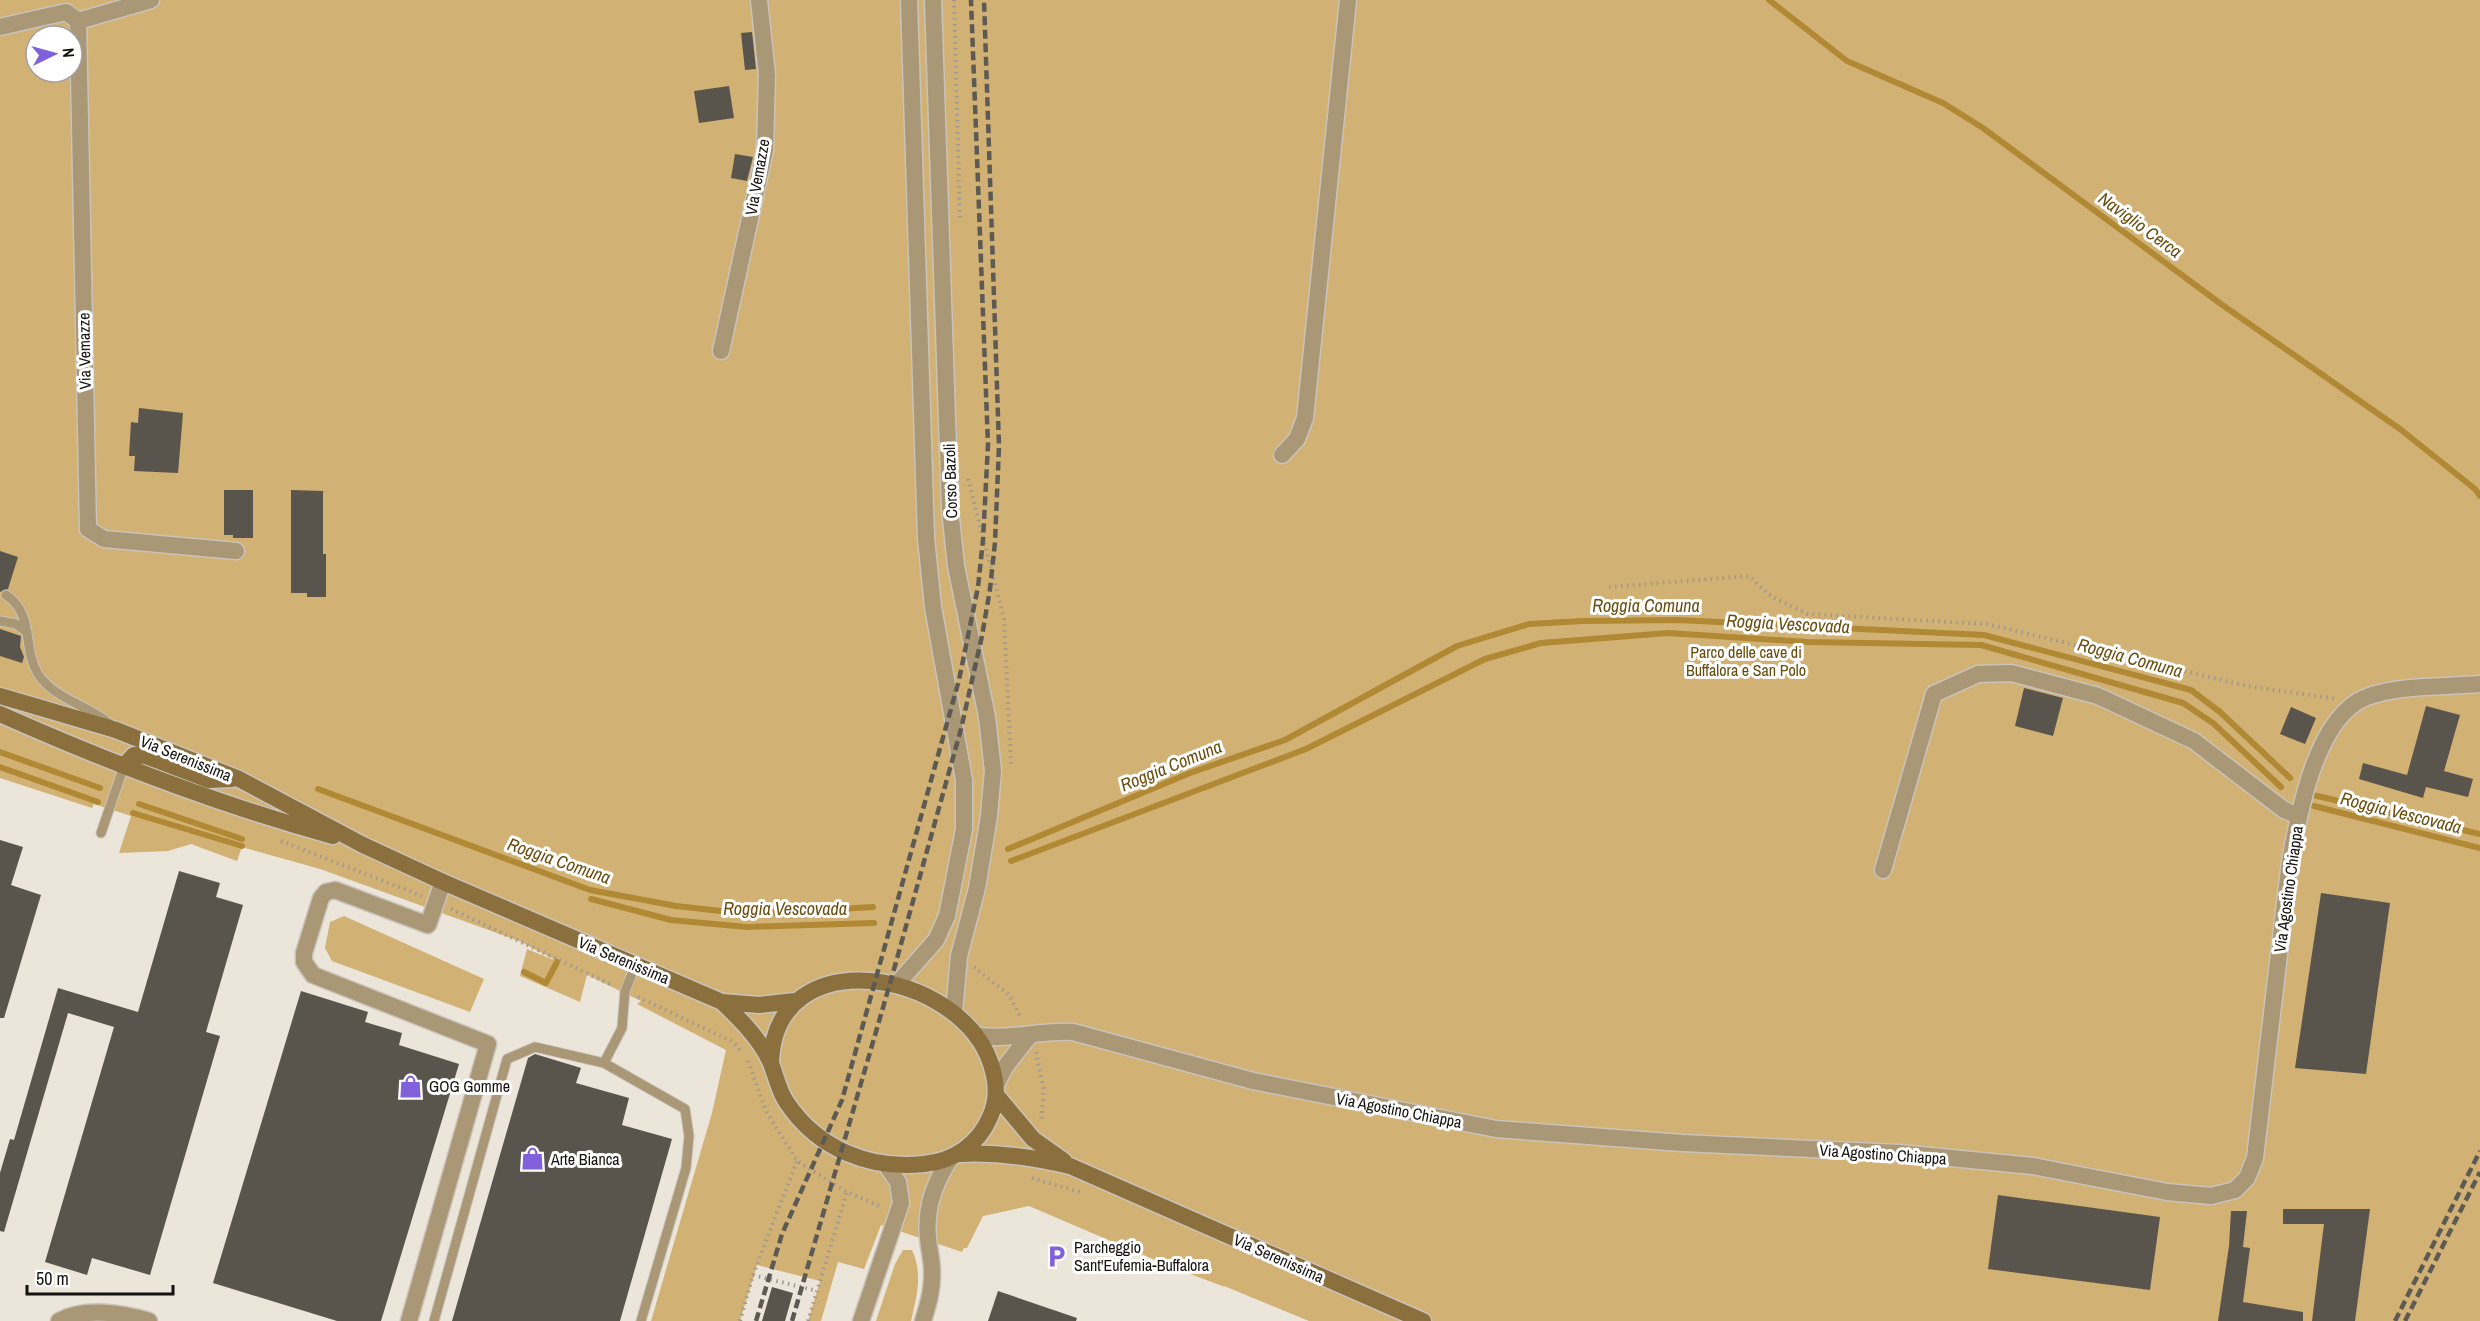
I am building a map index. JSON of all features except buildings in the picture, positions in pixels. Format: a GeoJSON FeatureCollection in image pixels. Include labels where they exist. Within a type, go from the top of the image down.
{"type":"FeatureCollection","features":[{"type":"Feature","properties":{"kind":"main road","name":"Via Serenissima"},"geometry":{"type":"LineString","coordinates":[[0,696],[116,730],[239,779],[363,845],[443,882],[722,1002],[759,1005],[795,1001]]}},
{"type":"Feature","properties":{"kind":"main road","name":"Via Serenissima"},"geometry":{"type":"LineString","coordinates":[[0,714],[124,766],[254,815],[363,845]]}},
{"type":"Feature","properties":{"kind":"main road"},"geometry":{"type":"LineString","coordinates":[[124,766],[134,755],[146,756],[209,780],[239,779]]}},
{"type":"Feature","properties":{"kind":"main road","name":"Via Serenissima"},"geometry":{"type":"LineString","coordinates":[[1070,1166],[1033,1139],[997,1091],[988,1053],[978,1036],[954,1013],[927,996],[897,984],[852,981],[812,991],[795,1001],[784,1014],[776,1029],[771,1046],[771,1063],[776,1083],[786,1101],[798,1118],[814,1132],[847,1154],[886,1165],[923,1165],[982,1153],[1026,1155],[1070,1166],[1423,1321]]}},
{"type":"Feature","properties":{"kind":"main road","name":"Via Serenissima"},"geometry":{"type":"LineString","coordinates":[[722,1002],[749,1030],[771,1063]]}},
{"type":"Feature","properties":{"kind":"main road"},"geometry":{"type":"LineString","coordinates":[[955,1157],[985,1129],[997,1091]]}},
{"type":"Feature","properties":{"kind":"street"},"geometry":{"type":"LineString","coordinates":[[0,27],[66,12],[78,21],[151,0]]}},
{"type":"Feature","properties":{"kind":"street","name":"Via Vemazze"},"geometry":{"type":"LineString","coordinates":[[721,351],[765,150],[767,75],[759,0]]}},
{"type":"Feature","properties":{"kind":"street","name":"Corso Bazoli"},"geometry":{"type":"LineString","coordinates":[[897,984],[936,940],[947,916],[964,829],[964,780],[933,607],[926,538],[909,0]]}},
{"type":"Feature","properties":{"kind":"street","name":"Corso Bazoli"},"geometry":{"type":"LineString","coordinates":[[933,0],[950,509],[956,566],[987,717],[993,771],[989,816],[977,888],[960,956],[954,1013]]}},
{"type":"Feature","properties":{"kind":"street"},"geometry":{"type":"LineString","coordinates":[[1282,455],[1297,439],[1305,418],[1348,0]]}},
{"type":"Feature","properties":{"kind":"street","name":"Via Vemazze"},"geometry":{"type":"LineString","coordinates":[[78,21],[88,530],[104,539],[236,550]]}},
{"type":"Feature","properties":{"kind":"street"},"geometry":{"type":"LineString","coordinates":[[1883,870],[1934,694],[1978,674],[2011,673],[2098,696],[2194,741],[2284,810],[2299,816]]}},
{"type":"Feature","properties":{"kind":"street"},"geometry":{"type":"LineString","coordinates":[[2352,704],[2383,692],[2480,684]]}},
{"type":"Feature","properties":{"kind":"street","name":"Via Agostino Chiappa"},"geometry":{"type":"LineString","coordinates":[[978,1036],[1013,1038],[1044,1032],[1073,1032],[1253,1081],[1496,1130],[1682,1143],[1899,1153],[2032,1166],[2167,1192],[2211,1196],[2235,1190],[2247,1178],[2255,1158],[2290,861],[2299,816],[2325,740],[2352,704]]}},
{"type":"Feature","properties":{"kind":"street"},"geometry":{"type":"LineString","coordinates":[[409,1321],[488,1044],[313,975],[307,969],[304,953],[321,898],[326,892],[334,890],[428,925],[443,882]]}},
{"type":"Feature","properties":{"kind":"street"},"geometry":{"type":"LineString","coordinates":[[997,1091],[1005,1066],[1030,1035]]}},
{"type":"Feature","properties":{"kind":"street"},"geometry":{"type":"LineString","coordinates":[[923,1321],[931,1292],[932,1272],[928,1240],[928,1213],[936,1185],[955,1157]]}},
{"type":"Feature","properties":{"kind":"street"},"geometry":{"type":"LineString","coordinates":[[861,1321],[901,1203],[898,1182],[886,1165]]}},
{"type":"Feature","properties":{"kind":"street"},"geometry":{"type":"LineString","coordinates":[[59,1321],[75,1316],[108,1313],[150,1321]]}},
{"type":"Feature","properties":{"kind":"lane"},"geometry":{"type":"LineString","coordinates":[[6,595],[21,609],[34,666],[44,682],[63,696],[96,713],[116,730]]}},
{"type":"Feature","properties":{"kind":"lane"},"geometry":{"type":"LineString","coordinates":[[0,621],[16,624],[27,632]]}},
{"type":"Feature","properties":{"kind":"lane"},"geometry":{"type":"LineString","coordinates":[[101,833],[124,766]]}},
{"type":"Feature","properties":{"kind":"lane"},"geometry":{"type":"LineString","coordinates":[[604,1063],[621,1028],[626,992],[636,964]]}},
{"type":"Feature","properties":{"kind":"lane"},"geometry":{"type":"LineString","coordinates":[[434,1321],[507,1059],[535,1047],[604,1063],[685,1109],[689,1136],[686,1168],[641,1321]]}},
{"type":"Feature","properties":{"kind":"path"},"geometry":{"type":"LineString","coordinates":[[954,0],[960,224]]}},
{"type":"Feature","properties":{"kind":"path"},"geometry":{"type":"LineString","coordinates":[[968,469],[968,480],[1004,619],[1011,770]]}},
{"type":"Feature","properties":{"kind":"path"},"geometry":{"type":"LineString","coordinates":[[1609,587],[1749,576],[1772,597],[1808,614],[1987,624],[2247,686],[2332,697],[2352,704]]}},
{"type":"Feature","properties":{"kind":"path"},"geometry":{"type":"LineString","coordinates":[[270,837],[436,901],[733,1042],[749,1063],[766,1111],[797,1161],[847,1192],[888,1209]]}},
{"type":"Feature","properties":{"kind":"path"},"geometry":{"type":"LineString","coordinates":[[960,956],[1009,995],[1030,1035],[1043,1077],[1041,1121]]}},
{"type":"Feature","properties":{"kind":"path"},"geometry":{"type":"LineString","coordinates":[[975,968],[977,960]]}},
{"type":"Feature","properties":{"kind":"path"},"geometry":{"type":"LineString","coordinates":[[740,1321],[753,1275],[797,1161]]}},
{"type":"Feature","properties":{"kind":"path"},"geometry":{"type":"LineString","coordinates":[[808,1321],[847,1192]]}},
{"type":"Feature","properties":{"kind":"path"},"geometry":{"type":"LineString","coordinates":[[753,1275],[818,1291]]}},
{"type":"Feature","properties":{"kind":"green space","name":"Parco delle cave di Buffalora e San Polo"},"geometry":{"type":"Polygon","coordinates":[[[0,0],[2480,0],[2480,1321],[1309,1321],[1174,1268],[1029,1206],[983,1216],[967,1248],[964,1248],[962,1252],[881,1225],[864,1269],[838,1262],[821,1321],[808,1321],[820,1281],[757,1265],[740,1321],[651,1321],[712,1113],[726,1050],[637,1004],[641,1001],[587,975],[580,1002],[520,976],[527,949],[561,963],[519,941],[320,869],[242,847],[237,861],[191,844],[168,851],[119,853],[131,816],[94,804],[92,808],[0,778],[0,0]]]}},
{"type":"Feature","properties":{"kind":"green space"},"geometry":{"type":"Polygon","coordinates":[[[344,916],[484,979],[470,1012],[332,961],[325,948],[330,922],[344,916]]]}},
{"type":"Feature","properties":{"kind":"green space"},"geometry":{"type":"Polygon","coordinates":[[[903,1250],[912,1250],[918,1276],[911,1321],[876,1321],[895,1264],[903,1250]]]}},
{"type":"Feature","properties":{"kind":"waterway","name":"Naviglio Cerca"},"geometry":{"type":"LineString","coordinates":[[1769,0],[1847,61],[1943,103],[1983,128],[2221,304],[2400,429],[2475,489],[2480,496]]}},
{"type":"Feature","properties":{"kind":"waterway","name":"Roggia Comuna"},"geometry":{"type":"LineString","coordinates":[[1008,849],[1190,773],[1285,740],[1457,646],[1529,624],[1583,621],[1678,620],[1984,635],[2191,690],[2220,712],[2290,778]]}},
{"type":"Feature","properties":{"kind":"waterway","name":"Roggia Vescovada"},"geometry":{"type":"LineString","coordinates":[[1011,861],[1306,749],[1485,659],[1541,643],[1668,633],[1808,642],[1981,645],[2183,703],[2213,723],[2281,787]]}},
{"type":"Feature","properties":{"kind":"waterway","name":"Roggia Comuna"},"geometry":{"type":"LineString","coordinates":[[0,752],[100,788]]}},
{"type":"Feature","properties":{"kind":"waterway","name":"Roggia Vescovada"},"geometry":{"type":"LineString","coordinates":[[0,767],[98,802]]}},
{"type":"Feature","properties":{"kind":"waterway","name":"Roggia Comuna"},"geometry":{"type":"LineString","coordinates":[[318,789],[590,890],[676,906],[748,914],[873,907]]}},
{"type":"Feature","properties":{"kind":"waterway","name":"Roggia Comuna"},"geometry":{"type":"LineString","coordinates":[[2313,795],[2480,834]]}},
{"type":"Feature","properties":{"kind":"waterway","name":"Roggia Comuna"},"geometry":{"type":"LineString","coordinates":[[139,804],[242,839]]}},
{"type":"Feature","properties":{"kind":"waterway","name":"Roggia Vescovada"},"geometry":{"type":"LineString","coordinates":[[2314,806],[2480,848]]}},
{"type":"Feature","properties":{"kind":"waterway","name":"Roggia Vescovada"},"geometry":{"type":"LineString","coordinates":[[133,813],[242,846]]}},
{"type":"Feature","properties":{"kind":"waterway","name":"Roggia Vescovada"},"geometry":{"type":"LineString","coordinates":[[591,899],[671,920],[747,927],[874,923]]}},
{"type":"Feature","properties":{"kind":"waterway","name":"Roggia Vescovada"},"geometry":{"type":"LineString","coordinates":[[524,972],[546,983],[557,962]]}},
{"type":"Feature","properties":{"kind":"railway"},"geometry":{"type":"LineString","coordinates":[[756,1321],[782,1234],[842,1100],[959,680],[978,587],[988,445],[971,0]]}},
{"type":"Feature","properties":{"kind":"railway"},"geometry":{"type":"LineString","coordinates":[[792,1321],[961,729],[990,589],[995,542],[999,446],[984,0]]}},
{"type":"Feature","properties":{"kind":"railway"},"geometry":{"type":"LineString","coordinates":[[2395,1321],[2480,1151]]}},
{"type":"Feature","properties":{"kind":"railway"},"geometry":{"type":"LineString","coordinates":[[2405,1321],[2480,1172]]}},
{"type":"Feature","properties":{"kind":"place","name":"GOG Gomme"},"geometry":{"type":"Point","coordinates":[411,1086]}},
{"type":"Feature","properties":{"kind":"place","name":"Arte Bianca"},"geometry":{"type":"Point","coordinates":[533,1159]}},
{"type":"Feature","properties":{"kind":"place","name":"Parcheggio Sant'Eufemia-Buffalora"},"geometry":{"type":"Point","coordinates":[1056,1256]}}]}
